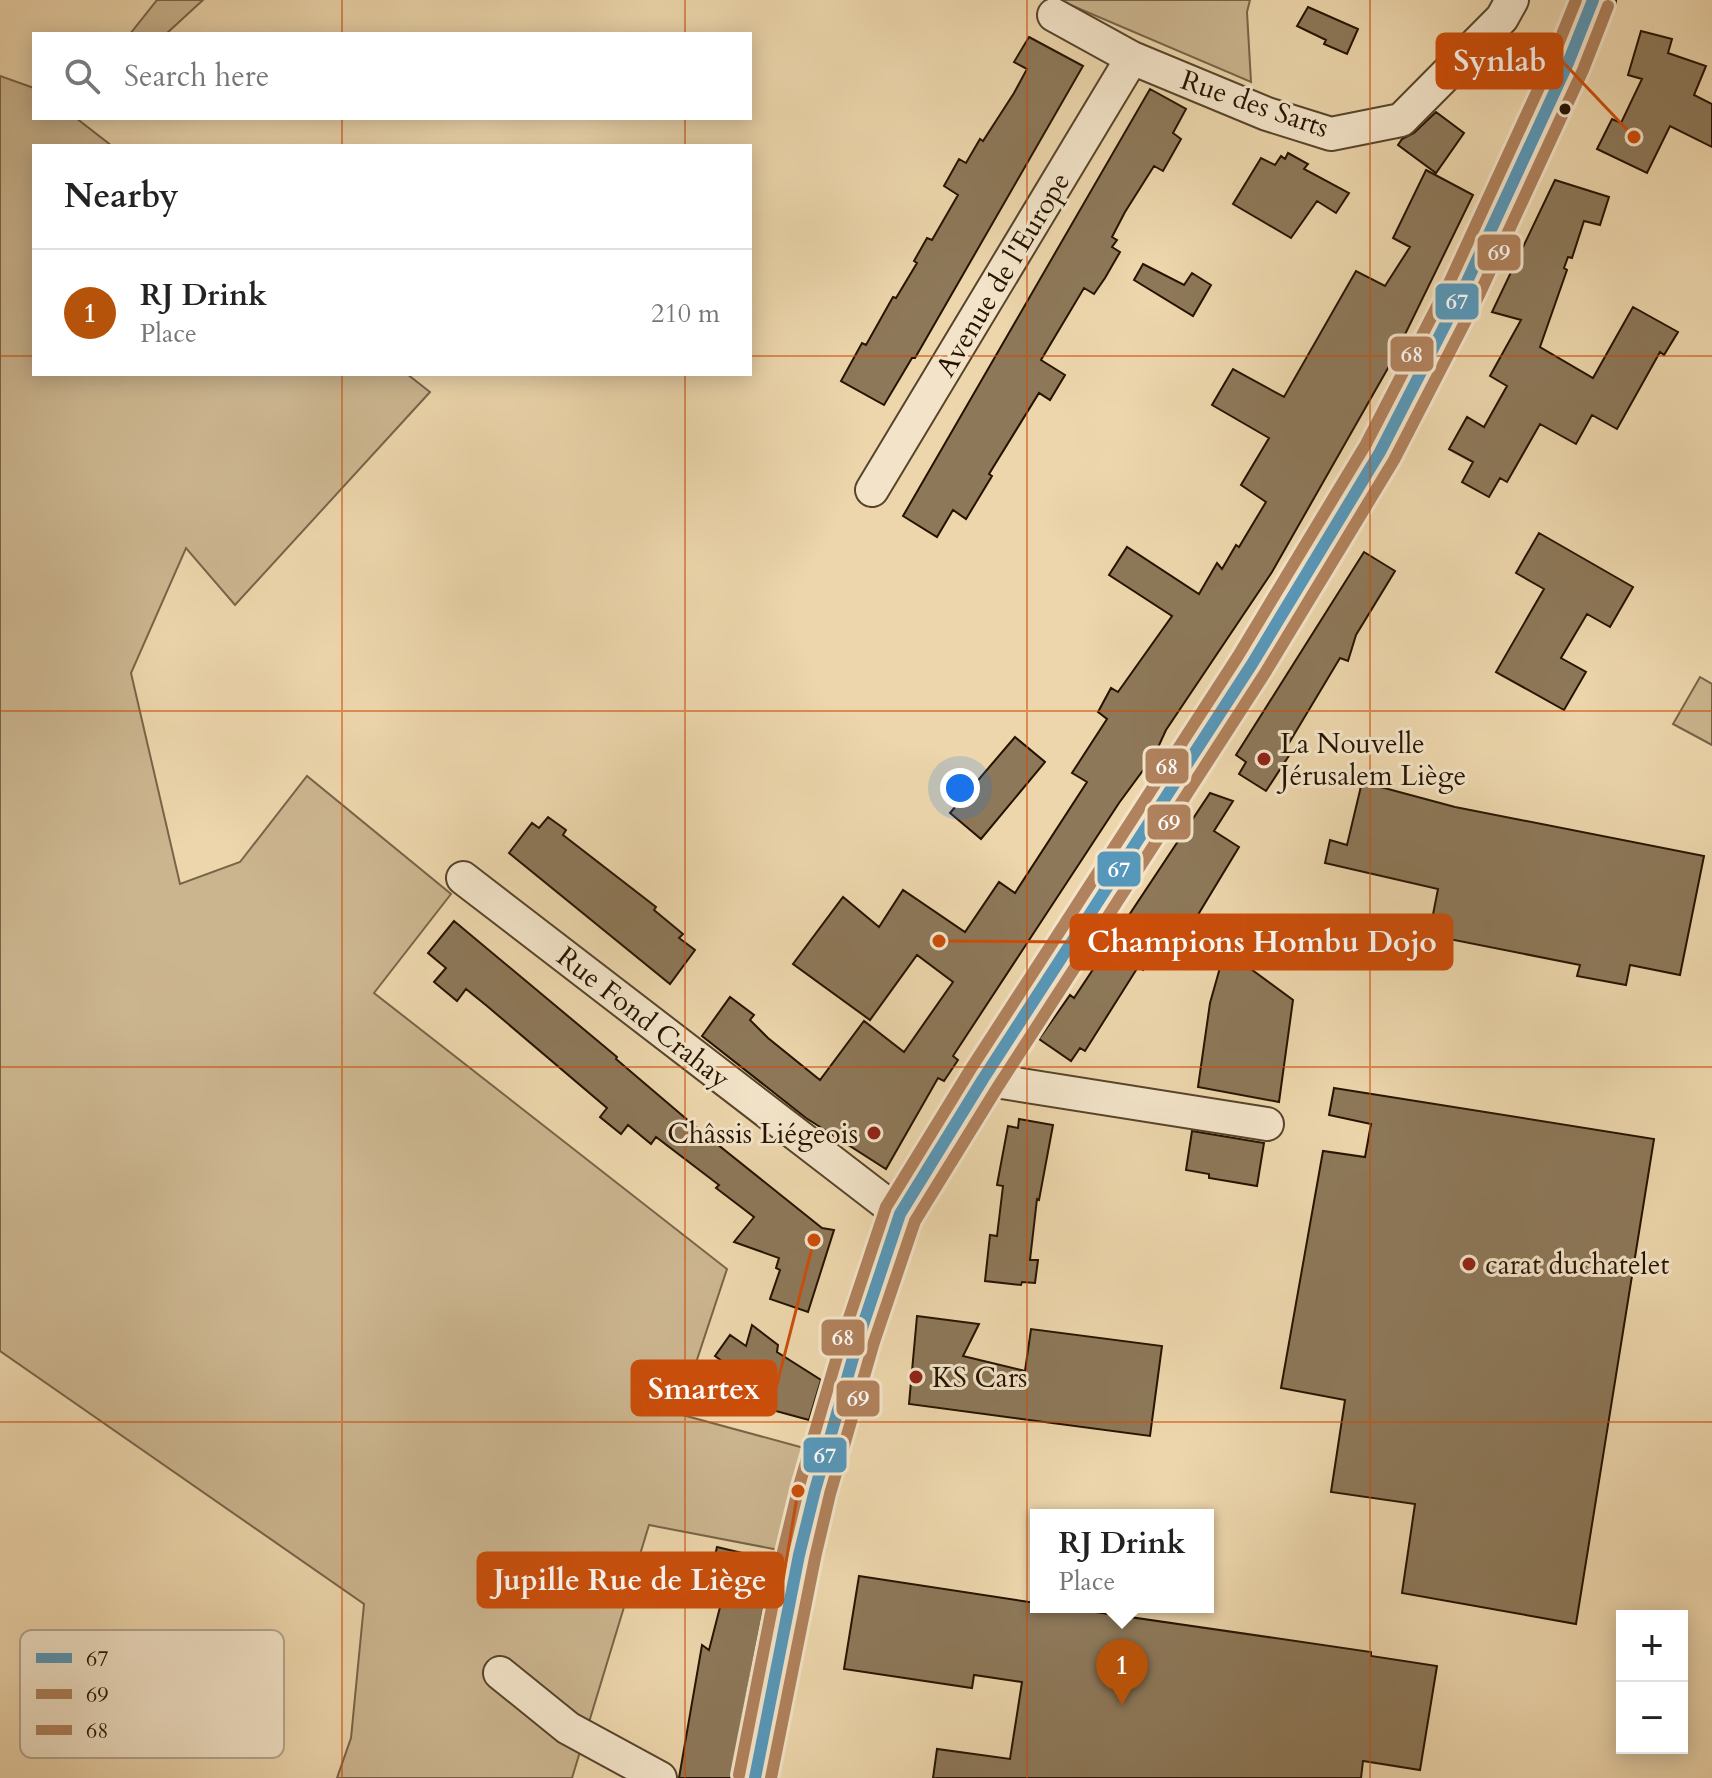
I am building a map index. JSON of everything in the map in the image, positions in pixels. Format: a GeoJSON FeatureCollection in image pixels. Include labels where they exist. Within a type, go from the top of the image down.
{"type":"FeatureCollection","features":[{"type":"Feature","properties":{"kind":"main road"},"geometry":{"type":"LineString","coordinates":[[755,1778],[799,1555],[861,1329],[900,1214],[983,1079],[1252,664],[1380,452],[1464,288],[1568,63],[1593,0]]}},
{"type":"Feature","properties":{"kind":"street","name":"Rue des Sarts"},"geometry":{"type":"LineString","coordinates":[[1054,15],[1132,58],[1267,114],[1331,134],[1401,120],[1502,18],[1512,0]]}},
{"type":"Feature","properties":{"kind":"street","name":"Avenue de l'Europe"},"geometry":{"type":"LineString","coordinates":[[872,490],[1132,58]]}},
{"type":"Feature","properties":{"kind":"street","name":"Rue Fond Crahay"},"geometry":{"type":"LineString","coordinates":[[463,878],[900,1214]]}},
{"type":"Feature","properties":{"kind":"street"},"geometry":{"type":"LineString","coordinates":[[983,1079],[1267,1124]]}},
{"type":"Feature","properties":{"kind":"street"},"geometry":{"type":"LineString","coordinates":[[500,1673],[568,1728],[660,1778]]}},
{"type":"Feature","properties":{"kind":"shaded area"},"geometry":{"type":"Polygon","coordinates":[[[157,0],[203,0],[168,32],[132,32],[157,0]]]}},
{"type":"Feature","properties":{"kind":"shaded area"},"geometry":{"type":"Polygon","coordinates":[[[1059,0],[1250,0],[1247,12],[1251,82],[1059,0]]]}},
{"type":"Feature","properties":{"kind":"shaded area"},"geometry":{"type":"Polygon","coordinates":[[[0,76],[32,87],[32,120],[79,120],[109,144],[32,144],[32,376],[410,376],[430,392],[235,605],[186,548],[131,673],[180,884],[240,862],[307,776],[451,894],[374,993],[727,1269],[679,1414],[804,1448],[779,1550],[649,1525],[572,1778],[337,1778],[351,1738],[364,1604],[0,1351],[0,76]]]}},
{"type":"Feature","properties":{"kind":"shaded area"},"geometry":{"type":"Polygon","coordinates":[[[1700,677],[1712,684],[1712,745],[1673,724],[1700,677]]]}},
{"type":"Feature","properties":{"kind":"building"},"geometry":{"type":"Polygon","coordinates":[[[1308,7],[1358,29],[1347,54],[1324,44],[1326,40],[1297,26],[1308,7]]]}},
{"type":"Feature","properties":{"kind":"building"},"geometry":{"type":"Polygon","coordinates":[[[1641,31],[1672,39],[1668,53],[1706,66],[1694,95],[1712,104],[1712,147],[1670,126],[1647,173],[1597,149],[1612,119],[1621,123],[1642,79],[1628,75],[1641,31]]]}},
{"type":"Feature","properties":{"kind":"building"},"geometry":{"type":"Polygon","coordinates":[[[1029,37],[1083,66],[915,358],[912,358],[884,405],[841,381],[862,343],[866,345],[893,297],[896,298],[917,263],[914,261],[927,238],[932,240],[958,195],[944,186],[959,159],[966,163],[1014,93],[1027,69],[1014,62],[1029,37]]]}},
{"type":"Feature","properties":{"kind":"building"},"geometry":{"type":"Polygon","coordinates":[[[1150,89],[1186,109],[1173,133],[1181,139],[1163,171],[1154,166],[1125,212],[1112,237],[1117,240],[1112,247],[1120,252],[1105,278],[1094,294],[1084,288],[1041,360],[1065,375],[1050,400],[1039,393],[989,474],[992,476],[966,519],[953,510],[937,537],[903,516],[1150,89]]]}},
{"type":"Feature","properties":{"kind":"building"},"geometry":{"type":"Polygon","coordinates":[[[1436,112],[1464,133],[1436,173],[1398,145],[1436,112]]]}},
{"type":"Feature","properties":{"kind":"building"},"geometry":{"type":"Polygon","coordinates":[[[1288,153],[1308,164],[1304,169],[1349,193],[1336,213],[1317,201],[1291,238],[1233,204],[1261,158],[1275,165],[1281,156],[1285,159],[1288,153]]]}},
{"type":"Feature","properties":{"kind":"building"},"geometry":{"type":"Polygon","coordinates":[[[1426,170],[1473,195],[1392,361],[1272,572],[1166,730],[1155,754],[1119,803],[953,1056],[958,1060],[944,1081],[938,1078],[886,1169],[806,1118],[702,1036],[730,997],[754,1015],[750,1020],[768,1038],[820,1080],[864,1021],[904,1052],[953,982],[917,955],[870,1020],[793,964],[843,897],[879,927],[903,890],[965,932],[999,882],[1015,893],[1087,782],[1072,773],[1107,719],[1098,712],[1111,688],[1118,692],[1172,616],[1109,575],[1127,547],[1199,594],[1217,563],[1222,569],[1266,502],[1241,485],[1269,438],[1212,405],[1233,369],[1284,397],[1356,271],[1385,286],[1410,247],[1393,238],[1426,170]]]}},
{"type":"Feature","properties":{"kind":"building"},"geometry":{"type":"Polygon","coordinates":[[[1555,180],[1609,197],[1600,225],[1584,221],[1572,258],[1568,257],[1564,268],[1567,270],[1540,347],[1593,378],[1633,307],[1678,332],[1664,355],[1660,352],[1617,429],[1592,415],[1576,444],[1540,424],[1507,482],[1500,478],[1489,497],[1462,482],[1473,462],[1449,449],[1467,417],[1484,427],[1507,386],[1490,376],[1521,320],[1492,312],[1555,180]]]}},
{"type":"Feature","properties":{"kind":"building"},"geometry":{"type":"Polygon","coordinates":[[[1143,264],[1184,285],[1192,273],[1211,285],[1193,316],[1134,280],[1143,264]]]}},
{"type":"Feature","properties":{"kind":"building"},"geometry":{"type":"Polygon","coordinates":[[[1539,533],[1633,587],[1610,627],[1587,614],[1561,658],[1586,672],[1564,710],[1496,672],[1544,589],[1516,573],[1539,533]]]}},
{"type":"Feature","properties":{"kind":"building"},"geometry":{"type":"Polygon","coordinates":[[[1364,552],[1395,571],[1356,635],[1348,661],[1340,658],[1286,748],[1292,751],[1266,791],[1239,774],[1246,762],[1236,755],[1364,552]]]}},
{"type":"Feature","properties":{"kind":"building"},"geometry":{"type":"Polygon","coordinates":[[[1015,737],[1045,762],[981,839],[950,813],[1015,737]]]}},
{"type":"Feature","properties":{"kind":"building"},"geometry":{"type":"Polygon","coordinates":[[[1362,782],[1455,807],[1704,856],[1680,975],[1630,965],[1626,985],[1577,976],[1580,965],[1429,935],[1438,889],[1325,863],[1330,840],[1347,845],[1362,782]]]}},
{"type":"Feature","properties":{"kind":"building"},"geometry":{"type":"Polygon","coordinates":[[[1210,793],[1233,801],[1214,831],[1239,847],[1173,956],[1158,946],[1143,970],[1138,967],[1085,1051],[1080,1048],[1071,1061],[1039,1039],[1070,995],[1074,998],[1210,793]]]}},
{"type":"Feature","properties":{"kind":"building"},"geometry":{"type":"Polygon","coordinates":[[[548,817],[566,830],[563,835],[656,907],[654,910],[683,934],[679,938],[695,950],[670,984],[509,853],[532,823],[539,828],[548,817]]]}},
{"type":"Feature","properties":{"kind":"building"},"geometry":{"type":"Polygon","coordinates":[[[454,921],[697,1128],[822,1228],[834,1230],[808,1312],[770,1299],[780,1270],[776,1268],[779,1258],[734,1242],[754,1217],[716,1188],[719,1185],[656,1137],[651,1144],[628,1125],[621,1134],[600,1117],[607,1108],[487,1006],[466,989],[457,1001],[434,982],[446,968],[428,953],[454,921]]]}},
{"type":"Feature","properties":{"kind":"building"},"geometry":{"type":"Polygon","coordinates":[[[1225,950],[1293,1000],[1279,1102],[1198,1087],[1210,1003],[1225,950]]]}},
{"type":"Feature","properties":{"kind":"building","name":"carat duchatelet"},"geometry":{"type":"Polygon","coordinates":[[[1334,1088],[1654,1139],[1576,1624],[1402,1593],[1415,1504],[1331,1492],[1345,1400],[1281,1388],[1323,1151],[1365,1157],[1371,1124],[1329,1115],[1334,1088]]]}},
{"type":"Feature","properties":{"kind":"building"},"geometry":{"type":"Polygon","coordinates":[[[1019,1119],[1053,1125],[1037,1199],[1030,1260],[1038,1260],[1035,1283],[1022,1282],[1021,1285],[985,1281],[990,1235],[997,1236],[1003,1186],[997,1185],[1008,1126],[1018,1128],[1019,1119]]]}},
{"type":"Feature","properties":{"kind":"building"},"geometry":{"type":"Polygon","coordinates":[[[1192,1131],[1264,1143],[1257,1186],[1209,1178],[1209,1174],[1186,1170],[1192,1131]]]}},
{"type":"Feature","properties":{"kind":"building"},"geometry":{"type":"Polygon","coordinates":[[[917,1316],[979,1324],[963,1356],[1025,1371],[1031,1329],[1162,1346],[1150,1436],[909,1404],[917,1316]]]}},
{"type":"Feature","properties":{"kind":"building"},"geometry":{"type":"Polygon","coordinates":[[[752,1325],[778,1345],[777,1352],[821,1380],[809,1420],[761,1407],[765,1392],[715,1356],[730,1335],[746,1346],[752,1325]]]}},
{"type":"Feature","properties":{"kind":"building"},"geometry":{"type":"Polygon","coordinates":[[[717,1547],[755,1556],[749,1581],[768,1585],[731,1778],[679,1778],[702,1645],[709,1650],[728,1576],[711,1573],[717,1547]]]}},
{"type":"Feature","properties":{"kind":"building"},"geometry":{"type":"Polygon","coordinates":[[[859,1576],[1030,1602],[1030,1613],[1102,1613],[1371,1652],[1371,1656],[1437,1666],[1420,1770],[1363,1761],[1361,1778],[933,1778],[937,1749],[1010,1759],[1022,1682],[974,1675],[972,1688],[844,1669],[859,1576]]]}},
{"type":"Feature","properties":{"kind":"transit line","name":"68"},"geometry":{"type":"LineString","coordinates":[[739,1775],[799,1486],[844,1333],[886,1207],[970,1070],[1238,656],[1366,444],[1450,281],[1576,0]]}},
{"type":"Feature","properties":{"kind":"transit line","name":"67"},"geometry":{"type":"LineString","coordinates":[[755,1778],[799,1555],[815,1490],[859,1337],[900,1214],[983,1079],[1252,664],[1380,452],[1464,288],[1568,63],[1593,0]]}},
{"type":"Feature","properties":{"kind":"transit line","name":"69"},"geometry":{"type":"LineString","coordinates":[[771,1778],[830,1494],[874,1342],[915,1221],[997,1088],[1265,673],[1394,460],[1479,295],[1583,70],[1608,6]]}},
{"type":"Feature","properties":{"kind":"place","name":"Synlab"},"geometry":{"type":"Point","coordinates":[1634,137]}},
{"type":"Feature","properties":{"kind":"place","name":"La Nouvelle Jérusalem Liège"},"geometry":{"type":"Point","coordinates":[1264,759]}},
{"type":"Feature","properties":{"kind":"place","name":"Champions Hombu Dojo"},"geometry":{"type":"Point","coordinates":[939,941]}},
{"type":"Feature","properties":{"kind":"place","name":"Châssis Liégeois"},"geometry":{"type":"Point","coordinates":[874,1133]}},
{"type":"Feature","properties":{"kind":"place","name":"Smartex"},"geometry":{"type":"Point","coordinates":[814,1240]}},
{"type":"Feature","properties":{"kind":"place","name":"carat duchatelet"},"geometry":{"type":"Point","coordinates":[1469,1264]}},
{"type":"Feature","properties":{"kind":"place","name":"KS Cars"},"geometry":{"type":"Point","coordinates":[916,1377]}},
{"type":"Feature","properties":{"kind":"place","name":"Jupille Rue de Liège"},"geometry":{"type":"Point","coordinates":[798,1491]}},
{"type":"Feature","properties":{"kind":"place","name":"RJ Drink"},"geometry":{"type":"Point","coordinates":[1122,1705]}}]}
